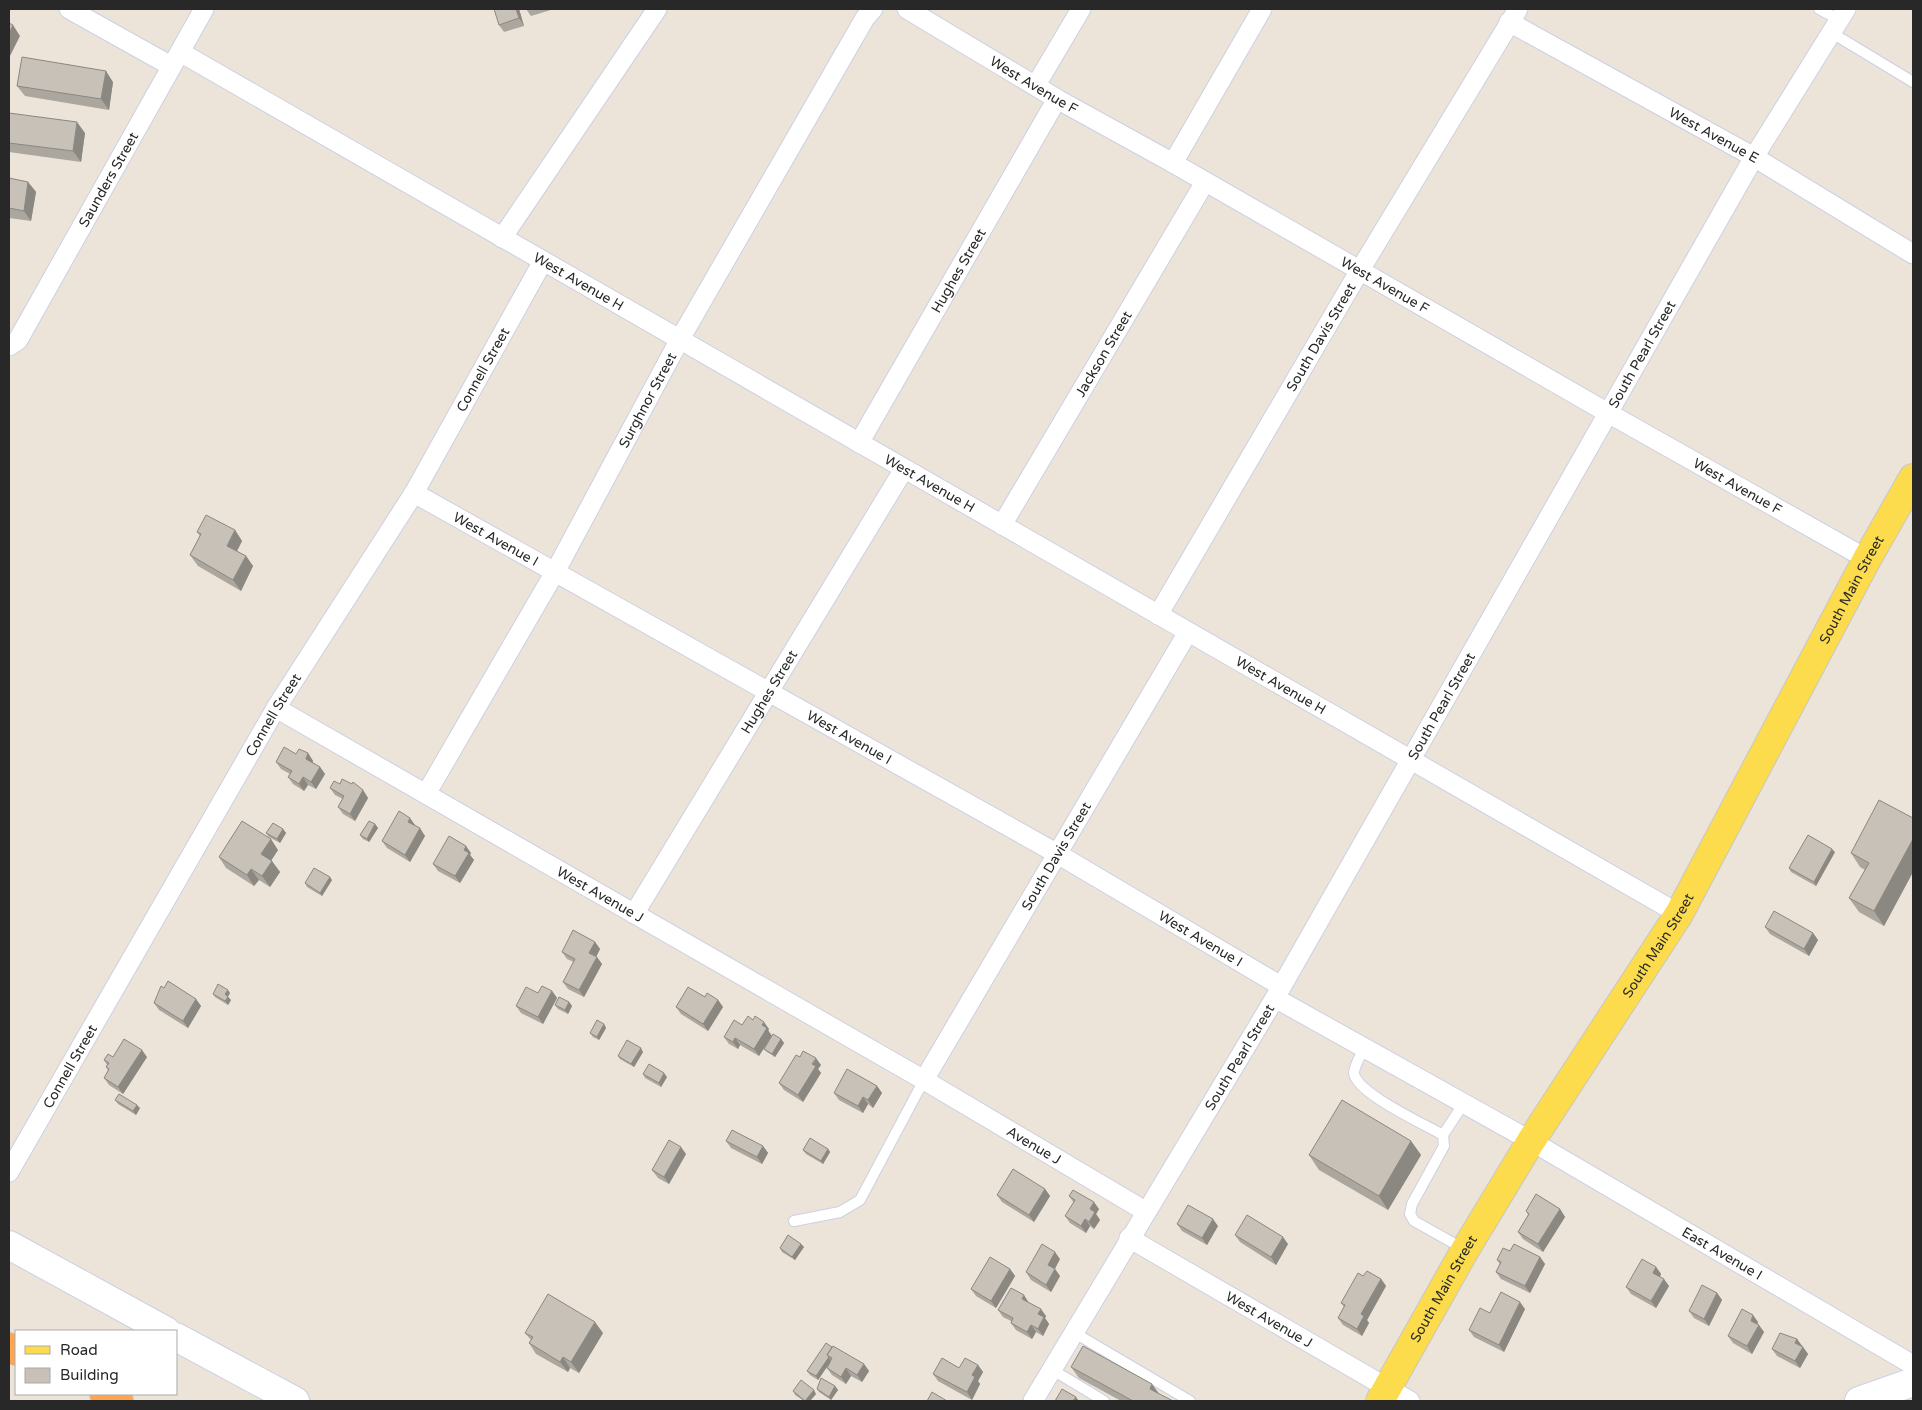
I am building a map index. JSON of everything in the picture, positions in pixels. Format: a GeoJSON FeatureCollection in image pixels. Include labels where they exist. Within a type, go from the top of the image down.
{"type":"FeatureCollection","features":[{"type":"Feature","properties":{"kind":"highway"},"geometry":{"type":"LineString","coordinates":[[106,1395],[119,1401]]}},
{"type":"Feature","properties":{"kind":"main road","name":"South Main Street"},"geometry":{"type":"LineString","coordinates":[[1393,1397],[1465,1250],[1531,1141],[1679,914],[1867,559],[1913,478]]}},
{"type":"Feature","properties":{"kind":"main road"},"geometry":{"type":"LineString","coordinates":[[9,1245],[164,1330]]}},
{"type":"Feature","properties":{"kind":"main road"},"geometry":{"type":"LineString","coordinates":[[178,1338],[295,1401]]}},
{"type":"Feature","properties":{"kind":"main road"},"geometry":{"type":"LineString","coordinates":[[1860,1401],[1913,1382]]}},
{"type":"Feature","properties":{"kind":"street","name":"West Avenue H"},"geometry":{"type":"LineString","coordinates":[[70,9],[175,59],[543,261],[1679,914]]}},
{"type":"Feature","properties":{"kind":"street","name":"Saunders Street"},"geometry":{"type":"LineString","coordinates":[[9,346],[18,340],[204,9]]}},
{"type":"Feature","properties":{"kind":"street"},"geometry":{"type":"LineString","coordinates":[[502,238],[657,9]]}},
{"type":"Feature","properties":{"kind":"street","name":"Surghnor Street"},"geometry":{"type":"LineString","coordinates":[[426,794],[556,572],[680,340],[865,18],[873,9]]}},
{"type":"Feature","properties":{"kind":"street","name":"West Avenue F"},"geometry":{"type":"LineString","coordinates":[[907,9],[1057,99],[1173,163],[1608,413],[1867,559]]}},
{"type":"Feature","properties":{"kind":"street"},"geometry":{"type":"LineString","coordinates":[[1036,86],[1081,9]]}},
{"type":"Feature","properties":{"kind":"street"},"geometry":{"type":"LineString","coordinates":[[1173,163],[1262,9]]}},
{"type":"Feature","properties":{"kind":"street","name":"West Avenue E"},"geometry":{"type":"LineString","coordinates":[[1513,16],[1913,254]]}},
{"type":"Feature","properties":{"kind":"street","name":"South Davis Street"},"geometry":{"type":"LineString","coordinates":[[1158,614],[1360,270],[1513,16]]}},
{"type":"Feature","properties":{"kind":"street","name":"South Pearl Street"},"geometry":{"type":"LineString","coordinates":[[1033,1401],[1145,1211],[1278,992],[1754,158],[1839,20]]}},
{"type":"Feature","properties":{"kind":"street","name":"Hughes Street"},"geometry":{"type":"LineString","coordinates":[[859,443],[1057,99]]}},
{"type":"Feature","properties":{"kind":"street","name":"Jackson Street"},"geometry":{"type":"LineString","coordinates":[[1002,525],[1205,182]]}},
{"type":"Feature","properties":{"kind":"street","name":"Connell Street"},"geometry":{"type":"LineString","coordinates":[[9,1172],[276,708],[414,493],[543,261]]}},
{"type":"Feature","properties":{"kind":"street","name":"Hughes Street"},"geometry":{"type":"LineString","coordinates":[[634,914],[904,469]]}},
{"type":"Feature","properties":{"kind":"street","name":"West Avenue I"},"geometry":{"type":"LineString","coordinates":[[414,493],[769,694],[1056,853],[1364,1048],[1531,1141]]}},
{"type":"Feature","properties":{"kind":"street","name":"South Davis Street"},"geometry":{"type":"LineString","coordinates":[[924,1080],[1056,853],[1188,632]]}},
{"type":"Feature","properties":{"kind":"street","name":"West Avenue J"},"geometry":{"type":"LineString","coordinates":[[276,708],[924,1080]]}},
{"type":"Feature","properties":{"kind":"street","name":"Avenue J"},"geometry":{"type":"LineString","coordinates":[[924,1080],[1145,1211]]}},
{"type":"Feature","properties":{"kind":"street","name":"East Avenue I"},"geometry":{"type":"LineString","coordinates":[[1531,1141],[1913,1365]]}},
{"type":"Feature","properties":{"kind":"street","name":"West Avenue J"},"geometry":{"type":"LineString","coordinates":[[1129,1238],[1393,1397]]}},
{"type":"Feature","properties":{"kind":"lane"},"geometry":{"type":"LineString","coordinates":[[1819,9],[1839,20],[1913,82]]}},
{"type":"Feature","properties":{"kind":"lane"},"geometry":{"type":"LineString","coordinates":[[1364,1048],[1354,1071],[1356,1082],[1367,1092],[1443,1135]]}},
{"type":"Feature","properties":{"kind":"lane"},"geometry":{"type":"LineString","coordinates":[[794,1221],[840,1212],[860,1200],[924,1080]]}},
{"type":"Feature","properties":{"kind":"lane"},"geometry":{"type":"LineString","coordinates":[[1464,1103],[1443,1135],[1444,1146],[1412,1204],[1410,1214],[1414,1221],[1465,1250]]}},
{"type":"Feature","properties":{"kind":"lane"},"geometry":{"type":"LineString","coordinates":[[1073,1332],[1190,1401]]}},
{"type":"Feature","properties":{"kind":"lane"},"geometry":{"type":"LineString","coordinates":[[1052,1369],[1104,1401]]}},
{"type":"Feature","properties":{"kind":"building"},"geometry":{"type":"Polygon","coordinates":[[[494,9],[516,9],[519,18],[499,25],[494,9]]]}},
{"type":"Feature","properties":{"kind":"building"},"geometry":{"type":"Polygon","coordinates":[[[9,23],[13,25],[9,33],[9,23]]]}},
{"type":"Feature","properties":{"kind":"building"},"geometry":{"type":"Polygon","coordinates":[[[22,57],[106,71],[101,99],[17,86],[22,57]]]}},
{"type":"Feature","properties":{"kind":"building"},"geometry":{"type":"Polygon","coordinates":[[[9,113],[77,122],[73,151],[9,143],[9,113]]]}},
{"type":"Feature","properties":{"kind":"building"},"geometry":{"type":"Polygon","coordinates":[[[9,178],[28,182],[24,211],[9,208],[9,178]]]}},
{"type":"Feature","properties":{"kind":"building"},"geometry":{"type":"Polygon","coordinates":[[[206,515],[235,530],[227,546],[246,556],[233,580],[190,555],[201,534],[197,532],[206,515]]]}},
{"type":"Feature","properties":{"kind":"building"},"geometry":{"type":"Polygon","coordinates":[[[284,747],[296,754],[299,749],[308,753],[306,759],[320,767],[311,782],[303,777],[299,784],[288,777],[292,771],[276,762],[284,747]]]}},
{"type":"Feature","properties":{"kind":"building"},"geometry":{"type":"Polygon","coordinates":[[[342,779],[352,784],[353,782],[363,790],[350,814],[338,807],[344,796],[330,788],[334,781],[340,784],[342,779]]]}},
{"type":"Feature","properties":{"kind":"building"},"geometry":{"type":"Polygon","coordinates":[[[1879,800],[1913,818],[1913,839],[1874,911],[1849,898],[1869,863],[1851,853],[1879,800]]]}},
{"type":"Feature","properties":{"kind":"building"},"geometry":{"type":"Polygon","coordinates":[[[399,811],[410,818],[408,822],[420,828],[405,855],[382,841],[399,811]]]}},
{"type":"Feature","properties":{"kind":"building"},"geometry":{"type":"Polygon","coordinates":[[[242,821],[271,839],[261,854],[272,861],[262,876],[251,869],[247,875],[219,857],[242,821]]]}},
{"type":"Feature","properties":{"kind":"building"},"geometry":{"type":"Polygon","coordinates":[[[369,821],[375,824],[367,839],[360,835],[369,821]]]}},
{"type":"Feature","properties":{"kind":"building"},"geometry":{"type":"Polygon","coordinates":[[[273,823],[283,829],[277,839],[266,833],[273,823]]]}},
{"type":"Feature","properties":{"kind":"building"},"geometry":{"type":"Polygon","coordinates":[[[1808,835],[1832,849],[1814,882],[1789,868],[1808,835]]]}},
{"type":"Feature","properties":{"kind":"building"},"geometry":{"type":"Polygon","coordinates":[[[449,836],[466,846],[464,850],[469,853],[455,876],[433,864],[449,836]]]}},
{"type":"Feature","properties":{"kind":"building"},"geometry":{"type":"Polygon","coordinates":[[[314,868],[330,877],[320,893],[305,883],[314,868]]]}},
{"type":"Feature","properties":{"kind":"building"},"geometry":{"type":"Polygon","coordinates":[[[1774,911],[1813,933],[1804,949],[1765,927],[1774,911]]]}},
{"type":"Feature","properties":{"kind":"building"},"geometry":{"type":"Polygon","coordinates":[[[573,930],[595,942],[589,953],[597,957],[579,990],[563,982],[575,959],[562,952],[573,930]]]}},
{"type":"Feature","properties":{"kind":"building"},"geometry":{"type":"Polygon","coordinates":[[[168,981],[196,999],[183,1021],[154,1003],[161,986],[164,988],[168,981]]]}},
{"type":"Feature","properties":{"kind":"building"},"geometry":{"type":"Polygon","coordinates":[[[218,984],[228,990],[225,994],[228,997],[225,1001],[213,994],[218,984]]]}},
{"type":"Feature","properties":{"kind":"building"},"geometry":{"type":"Polygon","coordinates":[[[542,986],[552,991],[538,1017],[516,1006],[526,987],[538,993],[542,986]]]}},
{"type":"Feature","properties":{"kind":"building"},"geometry":{"type":"Polygon","coordinates":[[[688,987],[705,997],[707,993],[718,1000],[703,1024],[676,1007],[688,987]]]}},
{"type":"Feature","properties":{"kind":"building"},"geometry":{"type":"Polygon","coordinates":[[[559,997],[569,1002],[565,1010],[555,1005],[559,997]]]}},
{"type":"Feature","properties":{"kind":"building"},"geometry":{"type":"Polygon","coordinates":[[[748,1016],[753,1020],[755,1016],[764,1022],[762,1025],[767,1028],[754,1049],[735,1038],[733,1042],[724,1037],[734,1020],[742,1025],[748,1016]]]}},
{"type":"Feature","properties":{"kind":"building"},"geometry":{"type":"Polygon","coordinates":[[[597,1020],[604,1024],[597,1037],[590,1033],[597,1020]]]}},
{"type":"Feature","properties":{"kind":"building"},"geometry":{"type":"Polygon","coordinates":[[[773,1034],[781,1039],[772,1054],[764,1049],[773,1034]]]}},
{"type":"Feature","properties":{"kind":"building"},"geometry":{"type":"Polygon","coordinates":[[[124,1039],[142,1050],[118,1087],[104,1078],[109,1069],[106,1067],[109,1063],[104,1060],[108,1054],[113,1057],[124,1039]]]}},
{"type":"Feature","properties":{"kind":"building"},"geometry":{"type":"Polygon","coordinates":[[[627,1040],[641,1048],[631,1064],[618,1056],[627,1040]]]}},
{"type":"Feature","properties":{"kind":"building"},"geometry":{"type":"Polygon","coordinates":[[[803,1051],[816,1058],[812,1064],[816,1066],[798,1095],[779,1083],[796,1055],[800,1057],[803,1051]]]}},
{"type":"Feature","properties":{"kind":"building"},"geometry":{"type":"Polygon","coordinates":[[[649,1064],[664,1073],[659,1083],[643,1074],[649,1064]]]}},
{"type":"Feature","properties":{"kind":"building"},"geometry":{"type":"Polygon","coordinates":[[[847,1069],[877,1086],[868,1100],[863,1097],[858,1106],[834,1093],[847,1069]]]}},
{"type":"Feature","properties":{"kind":"building"},"geometry":{"type":"Polygon","coordinates":[[[119,1094],[137,1105],[133,1111],[115,1100],[119,1094]]]}},
{"type":"Feature","properties":{"kind":"building"},"geometry":{"type":"Polygon","coordinates":[[[1342,1100],[1411,1141],[1379,1196],[1309,1155],[1342,1100]]]}},
{"type":"Feature","properties":{"kind":"building"},"geometry":{"type":"Polygon","coordinates":[[[732,1130],[763,1146],[757,1157],[726,1141],[732,1130]]]}},
{"type":"Feature","properties":{"kind":"building"},"geometry":{"type":"Polygon","coordinates":[[[810,1138],[828,1149],[821,1161],[803,1150],[810,1138]]]}},
{"type":"Feature","properties":{"kind":"building"},"geometry":{"type":"Polygon","coordinates":[[[669,1140],[681,1147],[664,1177],[652,1170],[669,1140]]]}},
{"type":"Feature","properties":{"kind":"building"},"geometry":{"type":"Polygon","coordinates":[[[1013,1169],[1045,1189],[1029,1215],[997,1195],[1013,1169]]]}},
{"type":"Feature","properties":{"kind":"building"},"geometry":{"type":"Polygon","coordinates":[[[1073,1190],[1094,1202],[1090,1209],[1095,1212],[1089,1222],[1085,1219],[1081,1226],[1065,1216],[1075,1200],[1069,1196],[1073,1190]]]}},
{"type":"Feature","properties":{"kind":"building"},"geometry":{"type":"Polygon","coordinates":[[[1536,1194],[1560,1209],[1538,1244],[1518,1232],[1529,1214],[1526,1211],[1536,1194]]]}},
{"type":"Feature","properties":{"kind":"building"},"geometry":{"type":"Polygon","coordinates":[[[1188,1205],[1213,1219],[1202,1238],[1177,1224],[1188,1205]]]}},
{"type":"Feature","properties":{"kind":"building"},"geometry":{"type":"Polygon","coordinates":[[[1247,1215],[1283,1237],[1271,1257],[1235,1235],[1247,1215]]]}},
{"type":"Feature","properties":{"kind":"building"},"geometry":{"type":"Polygon","coordinates":[[[788,1235],[801,1244],[792,1257],[780,1248],[788,1235]]]}},
{"type":"Feature","properties":{"kind":"building"},"geometry":{"type":"Polygon","coordinates":[[[1042,1244],[1055,1252],[1048,1265],[1055,1269],[1046,1285],[1026,1272],[1042,1244]]]}},
{"type":"Feature","properties":{"kind":"building"},"geometry":{"type":"Polygon","coordinates":[[[1514,1244],[1540,1257],[1525,1286],[1496,1272],[1501,1262],[1497,1260],[1503,1248],[1510,1251],[1514,1244]]]}},
{"type":"Feature","properties":{"kind":"building"},"geometry":{"type":"Polygon","coordinates":[[[990,1257],[1010,1269],[991,1301],[971,1289],[990,1257]]]}},
{"type":"Feature","properties":{"kind":"building"},"geometry":{"type":"Polygon","coordinates":[[[1642,1259],[1656,1267],[1653,1273],[1664,1279],[1651,1301],[1626,1287],[1642,1259]]]}},
{"type":"Feature","properties":{"kind":"building"},"geometry":{"type":"Polygon","coordinates":[[[1367,1271],[1381,1279],[1361,1314],[1364,1316],[1357,1329],[1338,1318],[1345,1305],[1341,1303],[1358,1273],[1363,1276],[1367,1271]]]}},
{"type":"Feature","properties":{"kind":"building"},"geometry":{"type":"Polygon","coordinates":[[[1702,1285],[1717,1293],[1704,1319],[1689,1311],[1702,1285]]]}},
{"type":"Feature","properties":{"kind":"building"},"geometry":{"type":"Polygon","coordinates":[[[1011,1288],[1024,1295],[1022,1299],[1041,1309],[1038,1314],[1044,1317],[1038,1329],[1031,1325],[1027,1332],[1011,1323],[1013,1318],[998,1310],[1011,1288]]]}},
{"type":"Feature","properties":{"kind":"building"},"geometry":{"type":"Polygon","coordinates":[[[1501,1292],[1520,1302],[1499,1345],[1469,1330],[1480,1308],[1490,1313],[1501,1292]]]}},
{"type":"Feature","properties":{"kind":"building"},"geometry":{"type":"Polygon","coordinates":[[[548,1294],[595,1322],[571,1362],[563,1357],[560,1362],[529,1343],[533,1337],[525,1333],[548,1294]]]}},
{"type":"Feature","properties":{"kind":"building"},"geometry":{"type":"Polygon","coordinates":[[[1742,1309],[1753,1315],[1751,1321],[1759,1325],[1747,1346],[1728,1336],[1742,1309]]]}},
{"type":"Feature","properties":{"kind":"building"},"geometry":{"type":"Polygon","coordinates":[[[1780,1333],[1797,1339],[1795,1343],[1803,1347],[1795,1361],[1772,1349],[1780,1333]]]}},
{"type":"Feature","properties":{"kind":"building"},"geometry":{"type":"Polygon","coordinates":[[[826,1343],[832,1347],[827,1355],[829,1357],[816,1376],[807,1371],[826,1343]]]}},
{"type":"Feature","properties":{"kind":"building"},"geometry":{"type":"Polygon","coordinates":[[[833,1346],[864,1364],[857,1375],[846,1368],[841,1377],[827,1368],[832,1358],[827,1355],[833,1346]]]}},
{"type":"Feature","properties":{"kind":"building"},"geometry":{"type":"Polygon","coordinates":[[[1083,1346],[1152,1384],[1150,1389],[1173,1401],[1133,1401],[1071,1367],[1083,1346]]]}},
{"type":"Feature","properties":{"kind":"building"},"geometry":{"type":"Polygon","coordinates":[[[942,1358],[959,1368],[965,1358],[978,1365],[972,1375],[975,1377],[967,1392],[933,1374],[942,1358]]]}},
{"type":"Feature","properties":{"kind":"building"},"geometry":{"type":"Polygon","coordinates":[[[821,1378],[835,1386],[829,1397],[817,1389],[821,1378]]]}},
{"type":"Feature","properties":{"kind":"building"},"geometry":{"type":"Polygon","coordinates":[[[801,1380],[814,1390],[805,1401],[793,1391],[801,1380]]]}},
{"type":"Feature","properties":{"kind":"building"},"geometry":{"type":"Polygon","coordinates":[[[1062,1389],[1076,1397],[1073,1401],[1055,1401],[1062,1389]]]}},
{"type":"Feature","properties":{"kind":"building"},"geometry":{"type":"Polygon","coordinates":[[[932,1392],[947,1401],[927,1401],[932,1392]]]}}]}
